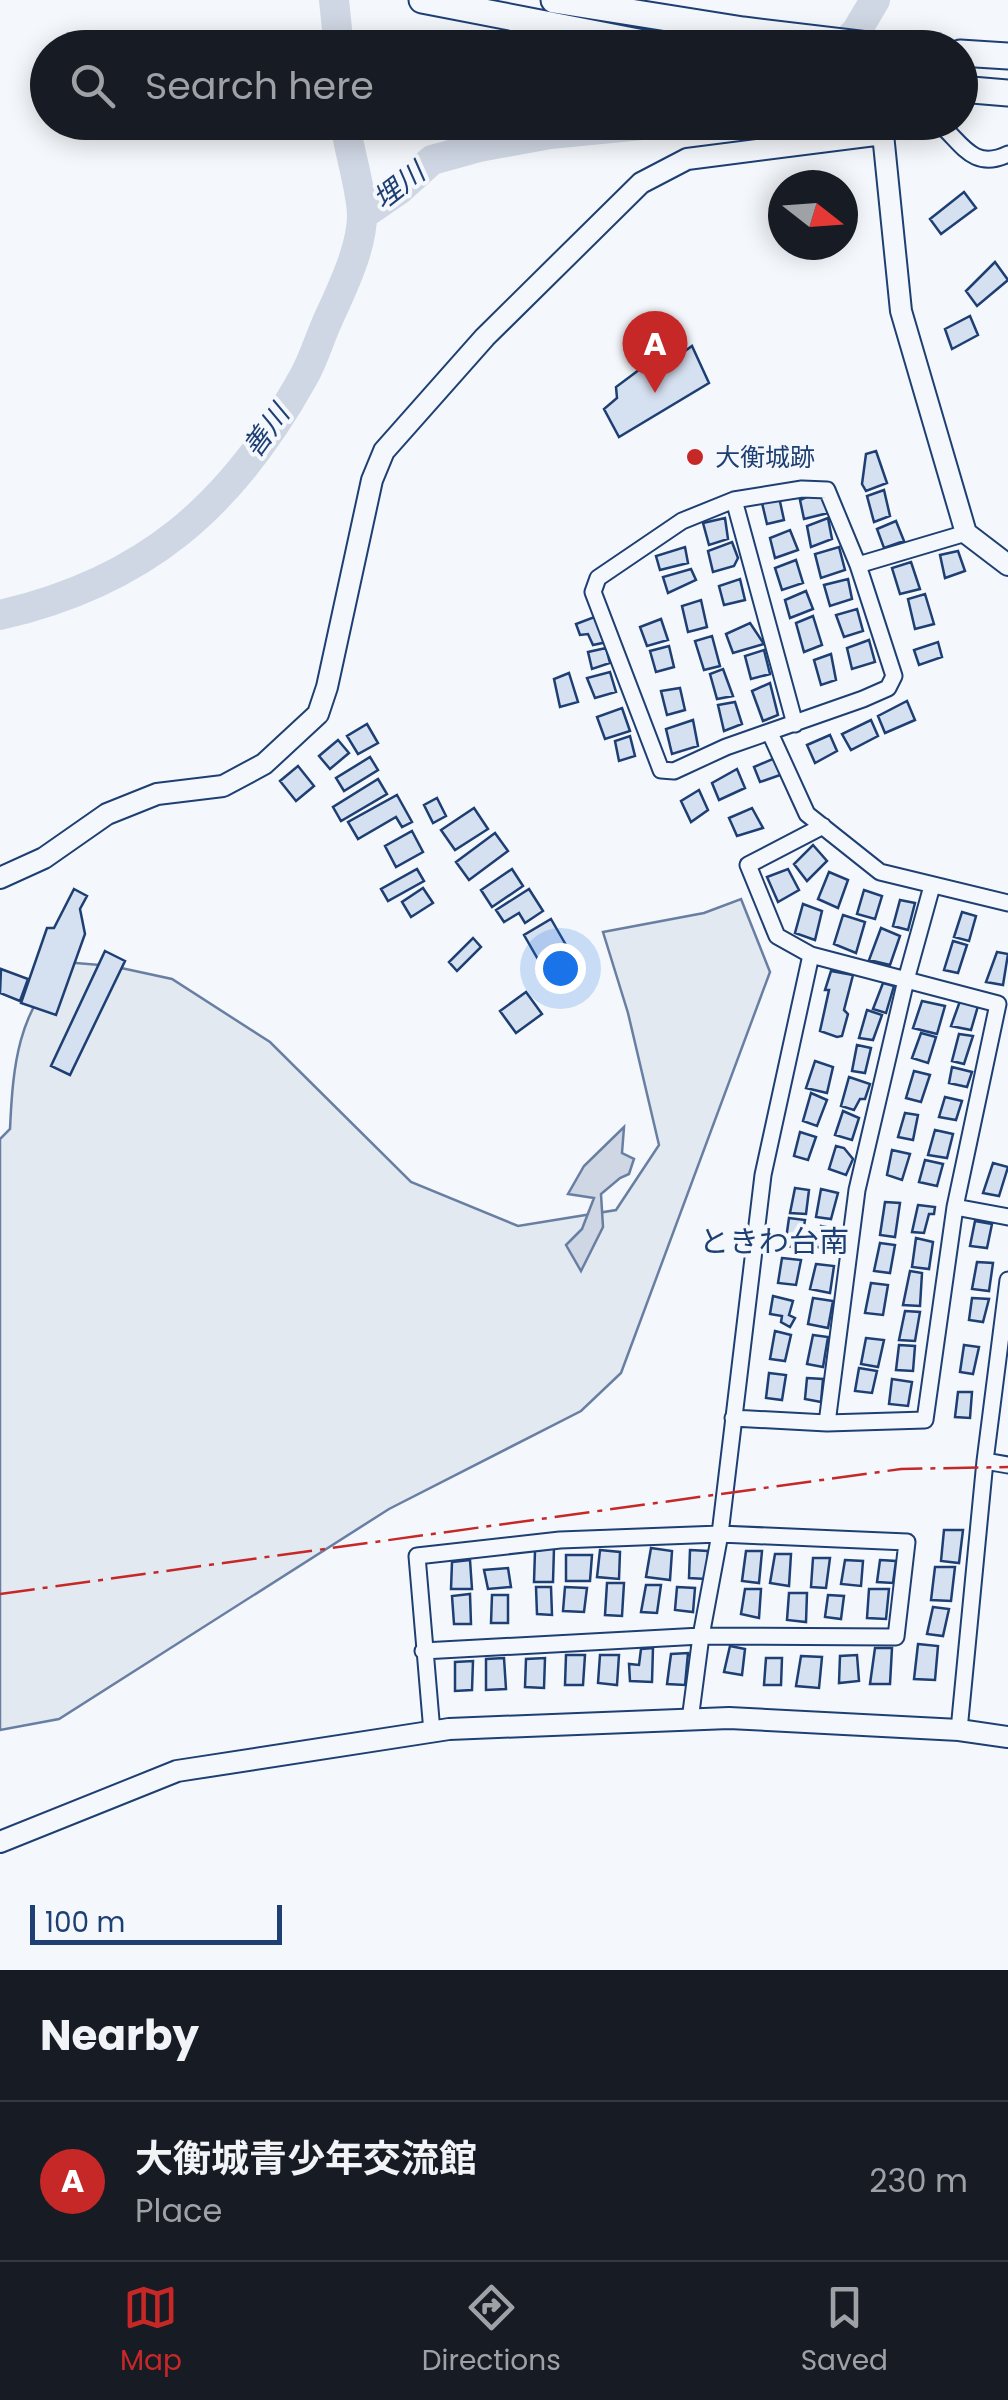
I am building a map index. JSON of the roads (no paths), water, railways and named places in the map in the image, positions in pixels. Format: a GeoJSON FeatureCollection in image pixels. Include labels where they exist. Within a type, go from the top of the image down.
{"type":"FeatureCollection","features":[{"type":"Feature","properties":{"kind":"highway"},"geometry":{"type":"LineString","coordinates":[[422,0],[576,30]]}},
{"type":"Feature","properties":{"kind":"highway"},"geometry":{"type":"LineString","coordinates":[[554,0],[741,30]]}},
{"type":"Feature","properties":{"kind":"highway"},"geometry":{"type":"LineString","coordinates":[[978,54],[1008,56]]}},
{"type":"Feature","properties":{"kind":"highway"},"geometry":{"type":"LineString","coordinates":[[978,90],[1008,92]]}},
{"type":"Feature","properties":{"kind":"street"},"geometry":{"type":"LineString","coordinates":[[0,878],[44,858],[107,814],[157,794],[223,786],[264,764],[318,714],[372,480],[384,451],[485,337],[641,183],[687,159],[836,140]]}},
{"type":"Feature","properties":{"kind":"street"},"geometry":{"type":"LineString","coordinates":[[884,140],[901,312],[966,532],[1008,565]]}},
{"type":"Feature","properties":{"kind":"street"},"geometry":{"type":"LineString","coordinates":[[953,140],[982,158],[992,160],[1008,154]]}},
{"type":"Feature","properties":{"kind":"street"},"geometry":{"type":"LineString","coordinates":[[802,489],[827,490],[858,566],[894,676],[888,688],[726,748],[674,772],[661,770],[594,592],[598,578],[682,521],[734,500],[802,489]]}},
{"type":"Feature","properties":{"kind":"street"},"geometry":{"type":"LineString","coordinates":[[734,500],[795,724]]}},
{"type":"Feature","properties":{"kind":"street"},"geometry":{"type":"LineString","coordinates":[[858,566],[966,532]]}},
{"type":"Feature","properties":{"kind":"street"},"geometry":{"type":"LineString","coordinates":[[770,733],[808,814],[880,872],[1008,903]]}},
{"type":"Feature","properties":{"kind":"street"},"geometry":{"type":"LineString","coordinates":[[733,1418],[827,1423],[925,1420],[955,1206],[998,1004],[811,954],[776,936],[748,865],[823,826]]}},
{"type":"Feature","properties":{"kind":"street"},"geometry":{"type":"LineString","coordinates":[[827,1423],[857,1190],[932,886]]}},
{"type":"Feature","properties":{"kind":"street"},"geometry":{"type":"LineString","coordinates":[[690,1720],[720,1534],[763,1174],[811,954]]}},
{"type":"Feature","properties":{"kind":"street"},"geometry":{"type":"LineString","coordinates":[[955,1206],[1008,1217]]}},
{"type":"Feature","properties":{"kind":"street"},"geometry":{"type":"LineString","coordinates":[[958,1730],[1008,1280]]}},
{"type":"Feature","properties":{"kind":"street"},"geometry":{"type":"LineString","coordinates":[[985,1461],[1008,1465]]}},
{"type":"Feature","properties":{"kind":"street"},"geometry":{"type":"LineString","coordinates":[[423,1651],[701,1636],[896,1637],[907,1542],[720,1534],[560,1540],[417,1556],[423,1651],[432,1732]]}},
{"type":"Feature","properties":{"kind":"street"},"geometry":{"type":"LineString","coordinates":[[0,1842],[177,1771],[432,1732],[729,1718],[958,1730],[1008,1737]]}},
{"type":"Feature","properties":{"kind":"waterway","name":"善川"},"geometry":{"type":"LineString","coordinates":[[334,0],[337,30]]}},
{"type":"Feature","properties":{"kind":"waterway","name":"埋川"},"geometry":{"type":"LineString","coordinates":[[857,30],[875,0]]}},
{"type":"Feature","properties":{"kind":"waterway","name":"善川"},"geometry":{"type":"LineString","coordinates":[[0,615],[51,601],[140,560],[178,533],[246,465],[310,365],[350,269],[362,213],[349,140]]}},
{"type":"Feature","properties":{"kind":"waterway","name":"埋川"},"geometry":{"type":"LineString","coordinates":[[362,215],[400,189],[432,160],[517,140]]}},
{"type":"Feature","properties":{"kind":"place","name":"大衡城青少年交流館"},"geometry":{"type":"Point","coordinates":[655,393]}},
{"type":"Feature","properties":{"kind":"place","name":"大衡城跡"},"geometry":{"type":"Point","coordinates":[695,457]}},
{"type":"Feature","properties":{"kind":"district","name":"ときわ台南"},"geometry":{"type":"Point","coordinates":[774,1241]}}]}
